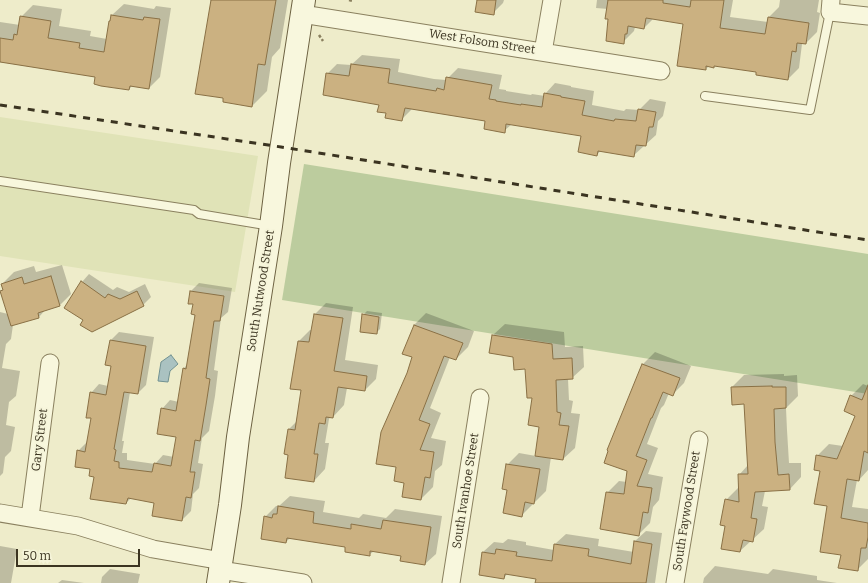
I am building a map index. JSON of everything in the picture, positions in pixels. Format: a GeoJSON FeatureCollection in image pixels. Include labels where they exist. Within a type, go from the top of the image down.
{"type":"FeatureCollection","features":[{"type":"Feature","properties":{"kind":"street"},"geometry":{"type":"LineString","coordinates":[[543,52],[552,0]]}},
{"type":"Feature","properties":{"kind":"street"},"geometry":{"type":"LineString","coordinates":[[831,6],[868,16]]}},
{"type":"Feature","properties":{"kind":"street","name":"West Folsom Street"},"geometry":{"type":"LineString","coordinates":[[303,7],[543,52],[661,71]]}},
{"type":"Feature","properties":{"kind":"street","name":"South Nutwood Street"},"geometry":{"type":"LineString","coordinates":[[220,571],[238,437],[303,7]]}},
{"type":"Feature","properties":{"kind":"street","name":"Gary Street"},"geometry":{"type":"LineString","coordinates":[[30,518],[50,362]]}},
{"type":"Feature","properties":{"kind":"street","name":"South Ivanhoe Street"},"geometry":{"type":"LineString","coordinates":[[451,583],[480,398]]}},
{"type":"Feature","properties":{"kind":"street","name":"South Faywood Street"},"geometry":{"type":"LineString","coordinates":[[675,583],[699,440]]}},
{"type":"Feature","properties":{"kind":"street"},"geometry":{"type":"LineString","coordinates":[[0,513],[78,526],[220,571],[303,583]]}},
{"type":"Feature","properties":{"kind":"lane"},"geometry":{"type":"LineString","coordinates":[[705,96],[810,110],[831,6]]}},
{"type":"Feature","properties":{"kind":"lane"},"geometry":{"type":"LineString","coordinates":[[0,181],[194,210],[199,214],[271,226]]}},
{"type":"Feature","properties":{"kind":"path"},"geometry":{"type":"LineString","coordinates":[[319,35],[323,41]]}},
{"type":"Feature","properties":{"kind":"green space"},"geometry":{"type":"Polygon","coordinates":[[[0,117],[258,156],[235,292],[0,256],[0,117]]]}},
{"type":"Feature","properties":{"kind":"green space"},"geometry":{"type":"Polygon","coordinates":[[[304,164],[868,254],[868,394],[282,300],[304,164]]]}},
{"type":"Feature","properties":{"kind":"water"},"geometry":{"type":"Polygon","coordinates":[[[171,355],[178,364],[170,371],[168,382],[158,381],[161,362],[171,355]]]}},
{"type":"Feature","properties":{"kind":"building"},"geometry":{"type":"Polygon","coordinates":[[[211,0],[276,0],[265,65],[258,64],[252,107],[223,102],[223,98],[195,94],[211,0]]]}},
{"type":"Feature","properties":{"kind":"building"},"geometry":{"type":"Polygon","coordinates":[[[477,0],[496,0],[494,15],[475,12],[477,0]]]}},
{"type":"Feature","properties":{"kind":"building"},"geometry":{"type":"Polygon","coordinates":[[[608,0],[663,0],[663,3],[690,7],[691,0],[724,0],[720,28],[765,34],[768,17],[809,23],[806,44],[797,43],[796,52],[792,51],[788,80],[756,75],[756,72],[714,66],[714,68],[706,66],[706,70],[677,66],[683,24],[646,18],[644,29],[628,26],[624,44],[606,41],[608,19],[605,19],[608,0]]]}},
{"type":"Feature","properties":{"kind":"building"},"geometry":{"type":"Polygon","coordinates":[[[111,15],[143,20],[144,17],[160,19],[149,89],[130,86],[129,90],[101,86],[94,84],[95,77],[0,62],[0,38],[13,40],[14,34],[17,35],[20,16],[51,21],[48,38],[80,43],[79,48],[104,52],[111,15]]]}},
{"type":"Feature","properties":{"kind":"building"},"geometry":{"type":"Polygon","coordinates":[[[351,64],[390,69],[388,83],[436,91],[437,88],[444,90],[446,77],[492,85],[489,99],[521,105],[542,107],[544,93],[585,101],[582,115],[614,121],[615,119],[636,121],[638,109],[656,112],[653,127],[649,127],[646,146],[636,145],[634,157],[598,151],[597,156],[578,152],[581,136],[506,124],[505,133],[484,129],[485,121],[405,108],[402,121],[385,118],[386,113],[377,112],[379,105],[323,95],[326,73],[349,76],[351,64]]]}},
{"type":"Feature","properties":{"kind":"building"},"geometry":{"type":"Polygon","coordinates":[[[51,276],[60,306],[38,313],[39,318],[11,326],[0,291],[3,290],[1,284],[22,277],[24,284],[51,276]]]}},
{"type":"Feature","properties":{"kind":"building"},"geometry":{"type":"Polygon","coordinates":[[[81,281],[105,298],[108,294],[120,299],[137,291],[144,306],[92,332],[80,325],[83,320],[64,308],[81,281]]]}},
{"type":"Feature","properties":{"kind":"building"},"geometry":{"type":"Polygon","coordinates":[[[190,291],[224,296],[220,321],[214,321],[206,378],[210,379],[206,405],[200,441],[195,440],[190,472],[195,472],[191,498],[186,497],[182,521],[152,516],[154,503],[128,498],[126,504],[90,499],[94,477],[89,476],[90,469],[75,467],[77,450],[85,452],[91,418],[86,418],[90,392],[106,395],[111,366],[105,365],[110,340],[146,346],[138,394],[124,392],[114,449],[116,450],[114,461],[119,462],[119,468],[152,472],[154,463],[171,466],[176,437],[157,434],[161,408],[176,411],[183,368],[186,369],[195,315],[191,314],[193,304],[188,304],[190,291]]]}},
{"type":"Feature","properties":{"kind":"building"},"geometry":{"type":"Polygon","coordinates":[[[314,314],[343,318],[334,371],[367,376],[365,391],[338,387],[333,418],[326,417],[325,424],[319,423],[314,454],[318,454],[314,482],[285,478],[288,455],[284,454],[288,429],[295,430],[301,390],[290,389],[298,341],[309,342],[314,314]]]}},
{"type":"Feature","properties":{"kind":"building"},"geometry":{"type":"Polygon","coordinates":[[[362,314],[379,317],[377,334],[360,332],[362,314]]]}},
{"type":"Feature","properties":{"kind":"building"},"geometry":{"type":"Polygon","coordinates":[[[414,325],[463,343],[456,360],[444,356],[419,420],[430,424],[420,450],[434,452],[430,478],[425,477],[421,500],[402,497],[404,483],[394,481],[396,467],[376,464],[381,432],[407,373],[412,357],[402,354],[414,325]]]}},
{"type":"Feature","properties":{"kind":"building"},"geometry":{"type":"Polygon","coordinates":[[[492,335],[552,344],[553,359],[572,358],[573,379],[556,380],[557,412],[561,413],[559,425],[569,426],[563,460],[535,456],[539,427],[528,425],[532,398],[527,398],[525,369],[514,370],[513,357],[489,353],[492,335]]]}},
{"type":"Feature","properties":{"kind":"building"},"geometry":{"type":"Polygon","coordinates":[[[642,364],[680,378],[673,396],[663,392],[636,456],[647,460],[637,486],[652,488],[648,513],[643,512],[639,536],[600,529],[606,492],[624,494],[627,471],[604,463],[607,450],[642,364]]]}},
{"type":"Feature","properties":{"kind":"building"},"geometry":{"type":"Polygon","coordinates":[[[868,385],[868,453],[864,451],[859,481],[847,479],[841,518],[868,523],[866,548],[861,548],[858,571],[838,568],[841,555],[820,552],[827,506],[814,504],[820,471],[814,470],[816,455],[837,459],[855,416],[844,411],[850,395],[862,400],[868,385]]]}},
{"type":"Feature","properties":{"kind":"building"},"geometry":{"type":"Polygon","coordinates":[[[731,387],[786,387],[786,408],[774,409],[775,442],[778,475],[789,474],[790,490],[755,492],[751,518],[757,519],[753,542],[743,540],[740,552],[721,549],[725,526],[720,525],[725,499],[739,502],[738,474],[748,474],[744,404],[732,405],[731,387]]]}},
{"type":"Feature","properties":{"kind":"building"},"geometry":{"type":"Polygon","coordinates":[[[506,464],[540,469],[534,504],[525,502],[522,517],[503,513],[507,490],[502,489],[506,464]]]}},
{"type":"Feature","properties":{"kind":"building"},"geometry":{"type":"Polygon","coordinates":[[[278,506],[314,512],[313,523],[351,529],[351,524],[381,529],[383,520],[431,527],[425,565],[400,561],[401,556],[370,551],[370,556],[345,552],[345,547],[287,538],[286,543],[261,539],[264,516],[272,518],[273,514],[277,514],[278,506]]]}},
{"type":"Feature","properties":{"kind":"building"},"geometry":{"type":"Polygon","coordinates":[[[634,541],[652,544],[646,583],[535,583],[536,579],[505,574],[504,579],[479,575],[482,552],[495,554],[496,549],[517,552],[516,556],[552,561],[554,544],[589,549],[588,556],[631,564],[634,541]]]}},
{"type":"Feature","properties":{"kind":"railway"},"geometry":{"type":"LineString","coordinates":[[0,105],[281,147],[868,240]]}}]}
